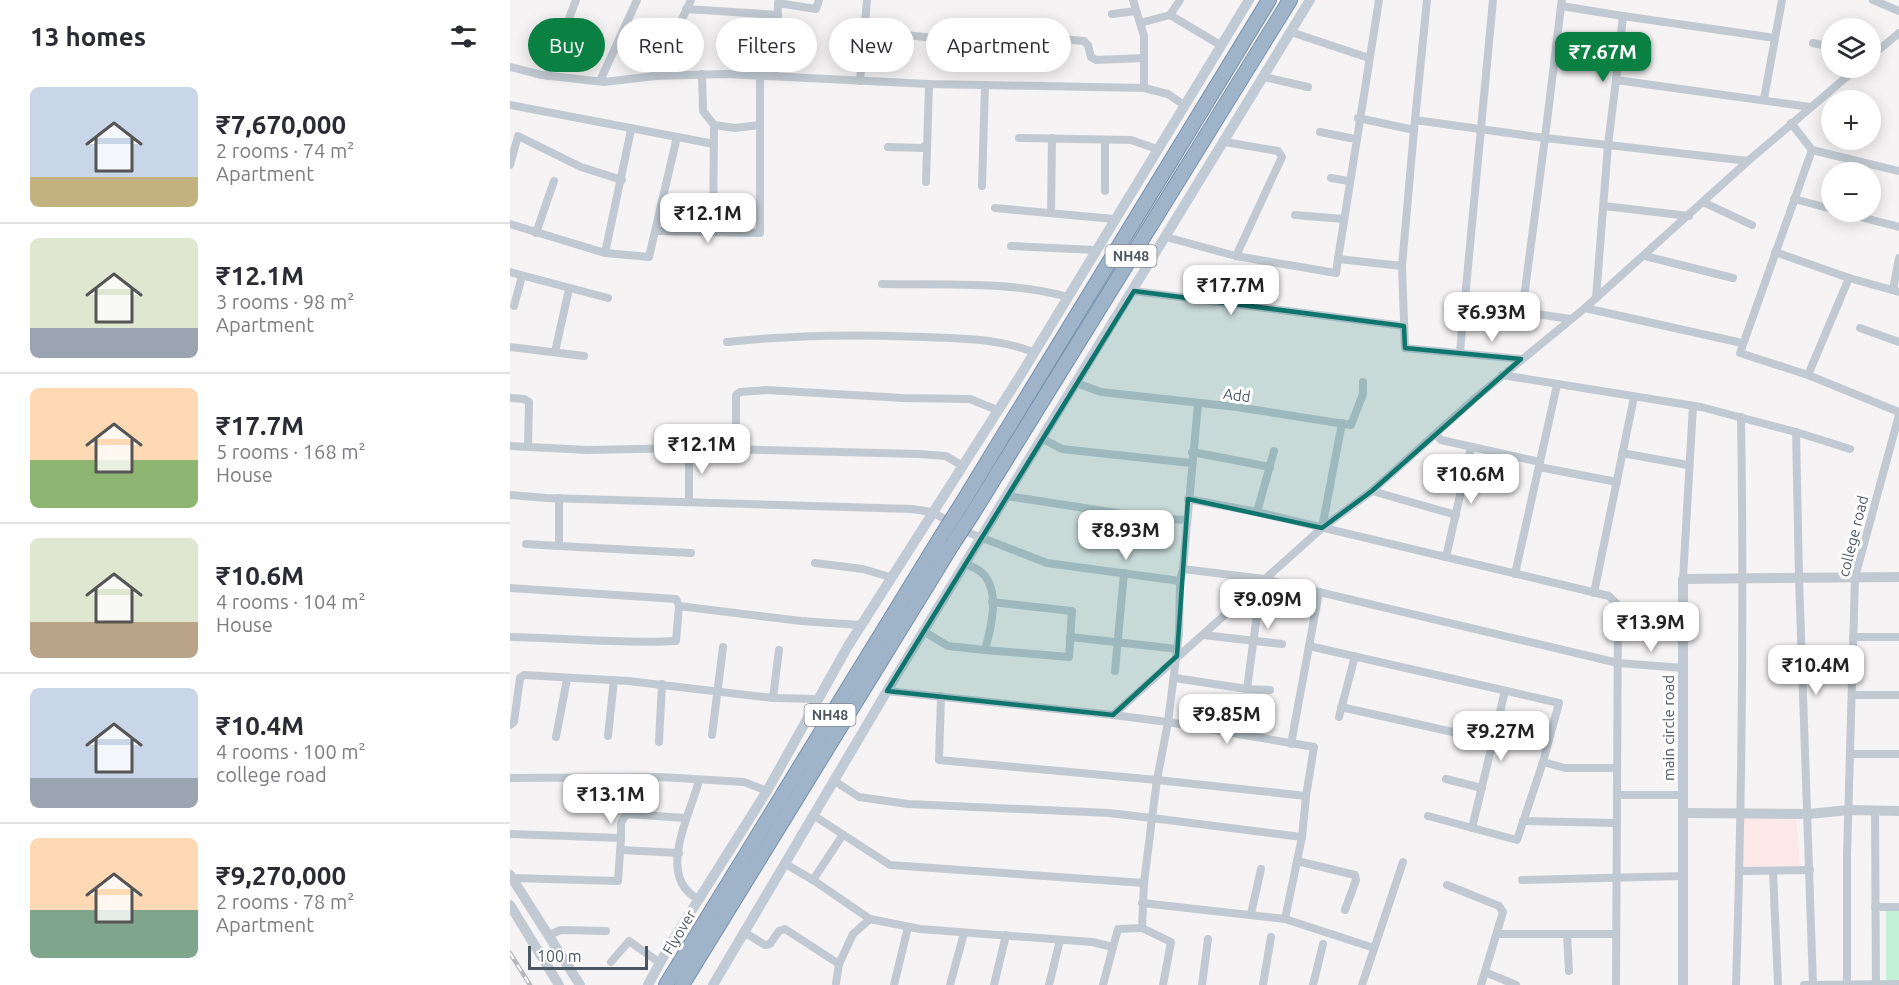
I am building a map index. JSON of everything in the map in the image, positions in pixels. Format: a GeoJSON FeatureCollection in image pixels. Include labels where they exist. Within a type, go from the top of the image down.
{"type":"FeatureCollection","features":[{"type":"Feature","properties":{"kind":"highway","name":"NH48"},"geometry":{"type":"LineString","coordinates":[[967,509],[1269,0]]}},
{"type":"Feature","properties":{"kind":"highway","name":"NH48"},"geometry":{"type":"LineString","coordinates":[[726,899],[947,540],[1290,0]]}},
{"type":"Feature","properties":{"kind":"highway","name":"Flyover"},"geometry":{"type":"LineString","coordinates":[[666,985],[726,899]]}},
{"type":"Feature","properties":{"kind":"highway","name":"Flyover"},"geometry":{"type":"LineString","coordinates":[[682,985],[726,899]]}},
{"type":"Feature","properties":{"kind":"main road"},"geometry":{"type":"LineString","coordinates":[[648,985],[698,899],[767,791],[860,626],[1068,297],[1249,0]]}},
{"type":"Feature","properties":{"kind":"main road"},"geometry":{"type":"LineString","coordinates":[[715,985],[784,863],[923,631],[1134,291],[1310,0]]}},
{"type":"Feature","properties":{"kind":"street"},"geometry":{"type":"LineString","coordinates":[[547,76],[576,0]]}},
{"type":"Feature","properties":{"kind":"street"},"geometry":{"type":"LineString","coordinates":[[600,81],[637,0]]}},
{"type":"Feature","properties":{"kind":"street"},"geometry":{"type":"LineString","coordinates":[[655,76],[691,0]]}},
{"type":"Feature","properties":{"kind":"street"},"geometry":{"type":"LineString","coordinates":[[769,0],[816,9],[819,0]]}},
{"type":"Feature","properties":{"kind":"street"},"geometry":{"type":"LineString","coordinates":[[865,18],[867,0]]}},
{"type":"Feature","properties":{"kind":"street"},"geometry":{"type":"LineString","coordinates":[[1133,0],[1144,36],[1144,88]]}},
{"type":"Feature","properties":{"kind":"street"},"geometry":{"type":"LineString","coordinates":[[1140,23],[1170,15],[1180,0]]}},
{"type":"Feature","properties":{"kind":"street"},"geometry":{"type":"LineString","coordinates":[[1166,237],[1236,256],[1336,273],[1358,118],[1379,0]]}},
{"type":"Feature","properties":{"kind":"street"},"geometry":{"type":"LineString","coordinates":[[1427,0],[1402,266],[1405,348],[1521,359]]}},
{"type":"Feature","properties":{"kind":"street"},"geometry":{"type":"LineString","coordinates":[[1461,352],[1493,0]]}},
{"type":"Feature","properties":{"kind":"street"},"geometry":{"type":"LineString","coordinates":[[1764,99],[1782,0]]}},
{"type":"Feature","properties":{"kind":"street"},"geometry":{"type":"LineString","coordinates":[[1873,0],[1899,11]]}},
{"type":"Feature","properties":{"kind":"street"},"geometry":{"type":"LineString","coordinates":[[776,75],[778,3]]}},
{"type":"Feature","properties":{"kind":"street"},"geometry":{"type":"LineString","coordinates":[[1571,320],[1529,313],[1523,305],[1562,3],[1623,16],[1775,38]]}},
{"type":"Feature","properties":{"kind":"street"},"geometry":{"type":"LineString","coordinates":[[686,9],[778,15]]}},
{"type":"Feature","properties":{"kind":"street"},"geometry":{"type":"LineString","coordinates":[[1112,14],[1136,11]]}},
{"type":"Feature","properties":{"kind":"street"},"geometry":{"type":"LineString","coordinates":[[1170,15],[1222,46]]}},
{"type":"Feature","properties":{"kind":"street"},"geometry":{"type":"LineString","coordinates":[[1596,298],[1608,145],[1623,16]]}},
{"type":"Feature","properties":{"kind":"street"},"geometry":{"type":"LineString","coordinates":[[1291,32],[1369,58]]}},
{"type":"Feature","properties":{"kind":"street"},"geometry":{"type":"LineString","coordinates":[[1881,48],[1898,35]]}},
{"type":"Feature","properties":{"kind":"street"},"geometry":{"type":"LineString","coordinates":[[914,36],[1018,46],[1062,39],[1084,41],[1088,45],[1091,57],[1096,60],[1144,58]]}},
{"type":"Feature","properties":{"kind":"street"},"geometry":{"type":"LineString","coordinates":[[1813,44],[1821,45]]}},
{"type":"Feature","properties":{"kind":"street"},"geometry":{"type":"LineString","coordinates":[[510,67],[547,76],[600,81],[702,74],[760,77],[776,75],[929,84],[1144,88],[1168,94],[1184,105]]}},
{"type":"Feature","properties":{"kind":"street"},"geometry":{"type":"LineString","coordinates":[[860,81],[861,72]]}},
{"type":"Feature","properties":{"kind":"street"},"geometry":{"type":"LineString","coordinates":[[702,74],[703,111],[714,125],[713,232]]}},
{"type":"Feature","properties":{"kind":"street"},"geometry":{"type":"LineString","coordinates":[[657,231],[760,233],[760,77]]}},
{"type":"Feature","properties":{"kind":"street"},"geometry":{"type":"LineString","coordinates":[[1264,77],[1308,87]]}},
{"type":"Feature","properties":{"kind":"street"},"geometry":{"type":"LineString","coordinates":[[1113,715],[1177,653],[1203,635],[1322,528],[1372,491],[1502,375],[1585,308],[1810,106],[1845,78]]}},
{"type":"Feature","properties":{"kind":"street"},"geometry":{"type":"LineString","coordinates":[[1616,80],[1810,106]]}},
{"type":"Feature","properties":{"kind":"street"},"geometry":{"type":"LineString","coordinates":[[926,182],[929,84]]}},
{"type":"Feature","properties":{"kind":"street"},"geometry":{"type":"LineString","coordinates":[[982,186],[985,85]]}},
{"type":"Feature","properties":{"kind":"street"},"geometry":{"type":"LineString","coordinates":[[510,105],[570,115],[631,130],[714,144]]}},
{"type":"Feature","properties":{"kind":"street"},"geometry":{"type":"LineString","coordinates":[[1358,118],[1414,130]]}},
{"type":"Feature","properties":{"kind":"street"},"geometry":{"type":"LineString","coordinates":[[1415,120],[1545,138],[1748,161]]}},
{"type":"Feature","properties":{"kind":"street"},"geometry":{"type":"LineString","coordinates":[[1791,123],[1812,150],[1899,171]]}},
{"type":"Feature","properties":{"kind":"street"},"geometry":{"type":"LineString","coordinates":[[714,125],[735,128],[760,125]]}},
{"type":"Feature","properties":{"kind":"street"},"geometry":{"type":"LineString","coordinates":[[605,253],[631,130]]}},
{"type":"Feature","properties":{"kind":"street"},"geometry":{"type":"LineString","coordinates":[[1320,132],[1355,139]]}},
{"type":"Feature","properties":{"kind":"street"},"geometry":{"type":"LineString","coordinates":[[510,165],[518,136],[581,167],[622,180]]}},
{"type":"Feature","properties":{"kind":"street"},"geometry":{"type":"LineString","coordinates":[[510,224],[605,253],[649,257],[657,231],[677,137]]}},
{"type":"Feature","properties":{"kind":"street"},"geometry":{"type":"LineString","coordinates":[[1018,138],[1141,142],[1157,149]]}},
{"type":"Feature","properties":{"kind":"street"},"geometry":{"type":"LineString","coordinates":[[1051,213],[1052,138]]}},
{"type":"Feature","properties":{"kind":"street"},"geometry":{"type":"LineString","coordinates":[[1105,140],[1105,191]]}},
{"type":"Feature","properties":{"kind":"street"},"geometry":{"type":"LineString","coordinates":[[1225,142],[1278,151],[1282,157],[1236,256]]}},
{"type":"Feature","properties":{"kind":"street"},"geometry":{"type":"LineString","coordinates":[[888,147],[922,148],[927,144]]}},
{"type":"Feature","properties":{"kind":"street"},"geometry":{"type":"LineString","coordinates":[[1812,150],[1740,353],[1808,375],[1899,414]]}},
{"type":"Feature","properties":{"kind":"street"},"geometry":{"type":"LineString","coordinates":[[1331,178],[1349,181]]}},
{"type":"Feature","properties":{"kind":"street"},"geometry":{"type":"LineString","coordinates":[[536,233],[554,181]]}},
{"type":"Feature","properties":{"kind":"street"},"geometry":{"type":"LineString","coordinates":[[1794,199],[1821,206]]}},
{"type":"Feature","properties":{"kind":"street"},"geometry":{"type":"LineString","coordinates":[[1705,202],[1752,225]]}},
{"type":"Feature","properties":{"kind":"street"},"geometry":{"type":"LineString","coordinates":[[1604,206],[1689,216]]}},
{"type":"Feature","properties":{"kind":"street"},"geometry":{"type":"LineString","coordinates":[[995,208],[1114,219]]}},
{"type":"Feature","properties":{"kind":"street"},"geometry":{"type":"LineString","coordinates":[[1295,215],[1344,219]]}},
{"type":"Feature","properties":{"kind":"street"},"geometry":{"type":"LineString","coordinates":[[1880,222],[1899,227]]}},
{"type":"Feature","properties":{"kind":"street"},"geometry":{"type":"LineString","coordinates":[[1011,246],[1095,250]]}},
{"type":"Feature","properties":{"kind":"street"},"geometry":{"type":"LineString","coordinates":[[1775,252],[1849,278],[1896,291],[1899,258]]}},
{"type":"Feature","properties":{"kind":"street"},"geometry":{"type":"LineString","coordinates":[[1645,256],[1733,279]]}},
{"type":"Feature","properties":{"kind":"street"},"geometry":{"type":"LineString","coordinates":[[1338,259],[1402,266]]}},
{"type":"Feature","properties":{"kind":"street"},"geometry":{"type":"LineString","coordinates":[[510,272],[608,298]]}},
{"type":"Feature","properties":{"kind":"street"},"geometry":{"type":"LineString","coordinates":[[514,306],[522,276]]}},
{"type":"Feature","properties":{"kind":"street"},"geometry":{"type":"LineString","coordinates":[[1808,375],[1849,278]]}},
{"type":"Feature","properties":{"kind":"street"},"geometry":{"type":"LineString","coordinates":[[882,284],[969,285],[1047,291],[1068,297]]}},
{"type":"Feature","properties":{"kind":"street"},"geometry":{"type":"LineString","coordinates":[[555,352],[568,289]]}},
{"type":"Feature","properties":{"kind":"street"},"geometry":{"type":"LineString","coordinates":[[1134,291],[1404,326]]}},
{"type":"Feature","properties":{"kind":"street"},"geometry":{"type":"LineString","coordinates":[[1585,308],[1742,343]]}},
{"type":"Feature","properties":{"kind":"street"},"geometry":{"type":"LineString","coordinates":[[1860,328],[1899,342]]}},
{"type":"Feature","properties":{"kind":"street"},"geometry":{"type":"LineString","coordinates":[[727,342],[812,334],[901,335],[990,340],[1016,345],[1033,352]]}},
{"type":"Feature","properties":{"kind":"street"},"geometry":{"type":"LineString","coordinates":[[510,347],[584,356]]}},
{"type":"Feature","properties":{"kind":"street"},"geometry":{"type":"LineString","coordinates":[[1502,375],[1693,406],[1797,432],[1850,449]]}},
{"type":"Feature","properties":{"kind":"street"},"geometry":{"type":"LineString","coordinates":[[1322,528],[1342,423],[1351,425],[1363,394],[1363,382]]}},
{"type":"Feature","properties":{"kind":"street","name":"Add"},"geometry":{"type":"LineString","coordinates":[[1076,383],[1101,392],[1342,423]]}},
{"type":"Feature","properties":{"kind":"street"},"geometry":{"type":"LineString","coordinates":[[1515,574],[1557,385]]}},
{"type":"Feature","properties":{"kind":"street"},"geometry":{"type":"LineString","coordinates":[[736,449],[736,395],[740,392],[767,390],[903,398],[970,399],[997,410]]}},
{"type":"Feature","properties":{"kind":"street"},"geometry":{"type":"LineString","coordinates":[[1594,593],[1634,397]]}},
{"type":"Feature","properties":{"kind":"street"},"geometry":{"type":"LineString","coordinates":[[510,398],[524,399],[529,402],[528,446]]}},
{"type":"Feature","properties":{"kind":"street"},"geometry":{"type":"LineString","coordinates":[[1142,928],[1142,903],[1152,818],[1175,678],[1180,581],[1183,569],[1192,452],[1198,423],[1197,404]]}},
{"type":"Feature","properties":{"kind":"street"},"geometry":{"type":"LineString","coordinates":[[1693,406],[1683,579],[1899,577]]}},
{"type":"Feature","properties":{"kind":"street","name":"college road"},"geometry":{"type":"LineString","coordinates":[[1847,985],[1854,578],[1899,414]]}},
{"type":"Feature","properties":{"kind":"street"},"geometry":{"type":"LineString","coordinates":[[1736,985],[1741,814],[1741,417]]}},
{"type":"Feature","properties":{"kind":"street"},"geometry":{"type":"LineString","coordinates":[[1797,432],[1799,578],[1809,814],[1813,985]]}},
{"type":"Feature","properties":{"kind":"street"},"geometry":{"type":"LineString","coordinates":[[1436,435],[1441,440],[1617,482]]}},
{"type":"Feature","properties":{"kind":"street"},"geometry":{"type":"LineString","coordinates":[[1043,439],[1062,450],[1191,463]]}},
{"type":"Feature","properties":{"kind":"street"},"geometry":{"type":"LineString","coordinates":[[510,446],[597,450],[736,449],[946,456],[961,465]]}},
{"type":"Feature","properties":{"kind":"street"},"geometry":{"type":"LineString","coordinates":[[1446,557],[1471,447]]}},
{"type":"Feature","properties":{"kind":"street"},"geometry":{"type":"LineString","coordinates":[[689,448],[689,501]]}},
{"type":"Feature","properties":{"kind":"street"},"geometry":{"type":"LineString","coordinates":[[1257,512],[1274,451]]}},
{"type":"Feature","properties":{"kind":"street"},"geometry":{"type":"LineString","coordinates":[[1192,452],[1270,467]]}},
{"type":"Feature","properties":{"kind":"street"},"geometry":{"type":"LineString","coordinates":[[1622,453],[1688,465]]}},
{"type":"Feature","properties":{"kind":"street"},"geometry":{"type":"LineString","coordinates":[[1372,491],[1456,515]]}},
{"type":"Feature","properties":{"kind":"street"},"geometry":{"type":"LineString","coordinates":[[510,495],[912,509],[932,512],[981,538],[1047,563],[1180,581]]}},
{"type":"Feature","properties":{"kind":"street"},"geometry":{"type":"LineString","coordinates":[[1007,496],[1149,518],[1187,520]]}},
{"type":"Feature","properties":{"kind":"street"},"geometry":{"type":"LineString","coordinates":[[558,498],[559,546]]}},
{"type":"Feature","properties":{"kind":"street"},"geometry":{"type":"LineString","coordinates":[[1188,499],[1257,512],[1609,596],[1618,605],[1616,984]]}},
{"type":"Feature","properties":{"kind":"street"},"geometry":{"type":"LineString","coordinates":[[526,544],[691,553]]}},
{"type":"Feature","properties":{"kind":"street"},"geometry":{"type":"LineString","coordinates":[[815,563],[863,569],[890,577]]}},
{"type":"Feature","properties":{"kind":"street"},"geometry":{"type":"LineString","coordinates":[[966,564],[983,573],[992,588],[991,627],[985,650]]}},
{"type":"Feature","properties":{"kind":"street"},"geometry":{"type":"LineString","coordinates":[[1183,569],[1319,592],[1618,663],[1683,668]]}},
{"type":"Feature","properties":{"kind":"street"},"geometry":{"type":"LineString","coordinates":[[1115,671],[1124,573]]}},
{"type":"Feature","properties":{"kind":"street","name":"main circle road"},"geometry":{"type":"LineString","coordinates":[[1683,579],[1683,985]]}},
{"type":"Feature","properties":{"kind":"street"},"geometry":{"type":"LineString","coordinates":[[1247,689],[1251,641],[1263,581]]}},
{"type":"Feature","properties":{"kind":"street"},"geometry":{"type":"LineString","coordinates":[[510,588],[676,598],[679,606],[675,641],[634,644],[580,638],[510,637]]}},
{"type":"Feature","properties":{"kind":"street"},"geometry":{"type":"LineString","coordinates":[[1291,744],[1319,592]]}},
{"type":"Feature","properties":{"kind":"street"},"geometry":{"type":"LineString","coordinates":[[923,631],[948,646],[1069,657],[1072,611],[992,602]]}},
{"type":"Feature","properties":{"kind":"street"},"geometry":{"type":"LineString","coordinates":[[679,606],[860,626]]}},
{"type":"Feature","properties":{"kind":"street"},"geometry":{"type":"LineString","coordinates":[[1203,635],[1282,644]]}},
{"type":"Feature","properties":{"kind":"street"},"geometry":{"type":"LineString","coordinates":[[1070,637],[1118,640],[1177,653]]}},
{"type":"Feature","properties":{"kind":"street"},"geometry":{"type":"LineString","coordinates":[[1853,637],[1899,637]]}},
{"type":"Feature","properties":{"kind":"street"},"geometry":{"type":"LineString","coordinates":[[1309,646],[1559,703],[1543,762],[1517,840],[1428,816]]}},
{"type":"Feature","properties":{"kind":"street"},"geometry":{"type":"LineString","coordinates":[[712,735],[723,647]]}},
{"type":"Feature","properties":{"kind":"street"},"geometry":{"type":"LineString","coordinates":[[773,698],[779,650]]}},
{"type":"Feature","properties":{"kind":"street"},"geometry":{"type":"LineString","coordinates":[[1339,717],[1355,656]]}},
{"type":"Feature","properties":{"kind":"street"},"geometry":{"type":"LineString","coordinates":[[510,725],[514,722],[520,678],[524,675],[662,684],[773,698],[818,699]]}},
{"type":"Feature","properties":{"kind":"street"},"geometry":{"type":"LineString","coordinates":[[1175,678],[1247,689],[1270,690]]}},
{"type":"Feature","properties":{"kind":"street"},"geometry":{"type":"LineString","coordinates":[[556,737],[567,679]]}},
{"type":"Feature","properties":{"kind":"street"},"geometry":{"type":"LineString","coordinates":[[608,736],[614,680]]}},
{"type":"Feature","properties":{"kind":"street"},"geometry":{"type":"LineString","coordinates":[[659,742],[662,684]]}},
{"type":"Feature","properties":{"kind":"street"},"geometry":{"type":"LineString","coordinates":[[887,691],[1168,722],[1314,747],[1302,837],[1285,919]]}},
{"type":"Feature","properties":{"kind":"street"},"geometry":{"type":"LineString","coordinates":[[1472,828],[1505,691]]}},
{"type":"Feature","properties":{"kind":"street"},"geometry":{"type":"LineString","coordinates":[[1852,695],[1899,695]]}},
{"type":"Feature","properties":{"kind":"street"},"geometry":{"type":"LineString","coordinates":[[940,696],[939,760],[1306,796]]}},
{"type":"Feature","properties":{"kind":"street"},"geometry":{"type":"LineString","coordinates":[[1341,707],[1493,741]]}},
{"type":"Feature","properties":{"kind":"street"},"geometry":{"type":"LineString","coordinates":[[1851,754],[1899,754]]}},
{"type":"Feature","properties":{"kind":"street"},"geometry":{"type":"LineString","coordinates":[[1543,762],[1565,768],[1617,768]]}},
{"type":"Feature","properties":{"kind":"street"},"geometry":{"type":"LineString","coordinates":[[510,778],[635,776],[744,782],[767,791]]}},
{"type":"Feature","properties":{"kind":"street"},"geometry":{"type":"LineString","coordinates":[[1446,779],[1482,788]]}},
{"type":"Feature","properties":{"kind":"street"},"geometry":{"type":"LineString","coordinates":[[698,899],[678,878],[679,853],[699,780]]}},
{"type":"Feature","properties":{"kind":"street"},"geometry":{"type":"LineString","coordinates":[[833,780],[860,797],[908,804],[1109,813],[1302,837]]}},
{"type":"Feature","properties":{"kind":"street"},"geometry":{"type":"LineString","coordinates":[[1617,795],[1683,795]]}},
{"type":"Feature","properties":{"kind":"street"},"geometry":{"type":"LineString","coordinates":[[1683,813],[1809,814],[1849,810],[1899,811]]}},
{"type":"Feature","properties":{"kind":"street"},"geometry":{"type":"LineString","coordinates":[[1875,811],[1876,985]]}},
{"type":"Feature","properties":{"kind":"street"},"geometry":{"type":"LineString","coordinates":[[511,877],[618,881],[621,823],[626,814],[687,818]]}},
{"type":"Feature","properties":{"kind":"street"},"geometry":{"type":"LineString","coordinates":[[813,815],[842,836],[890,865],[1144,883]]}},
{"type":"Feature","properties":{"kind":"street"},"geometry":{"type":"LineString","coordinates":[[1523,821],[1617,823]]}},
{"type":"Feature","properties":{"kind":"street"},"geometry":{"type":"LineString","coordinates":[[510,834],[621,838]]}},
{"type":"Feature","properties":{"kind":"street"},"geometry":{"type":"LineString","coordinates":[[813,880],[842,836]]}},
{"type":"Feature","properties":{"kind":"street"},"geometry":{"type":"LineString","coordinates":[[621,850],[679,853]]}},
{"type":"Feature","properties":{"kind":"street"},"geometry":{"type":"LineString","coordinates":[[1297,861],[1355,875],[1356,880],[1345,910]]}},
{"type":"Feature","properties":{"kind":"street"},"geometry":{"type":"LineString","coordinates":[[1362,985],[1403,862]]}},
{"type":"Feature","properties":{"kind":"street"},"geometry":{"type":"LineString","coordinates":[[784,863],[813,880],[870,920],[908,927],[1060,940],[1113,947]]}},
{"type":"Feature","properties":{"kind":"street"},"geometry":{"type":"LineString","coordinates":[[1251,914],[1261,868]]}},
{"type":"Feature","properties":{"kind":"street"},"geometry":{"type":"LineString","coordinates":[[1740,871],[1810,870]]}},
{"type":"Feature","properties":{"kind":"street"},"geometry":{"type":"LineString","coordinates":[[1773,872],[1778,985]]}},
{"type":"Feature","properties":{"kind":"street"},"geometry":{"type":"LineString","coordinates":[[1522,880],[1683,876]]}},
{"type":"Feature","properties":{"kind":"street"},"geometry":{"type":"LineString","coordinates":[[511,877],[580,985]]}},
{"type":"Feature","properties":{"kind":"street"},"geometry":{"type":"LineString","coordinates":[[1447,885],[1499,906],[1503,912],[1481,985]]}},
{"type":"Feature","properties":{"kind":"street"},"geometry":{"type":"LineString","coordinates":[[1142,903],[1285,919],[1374,948]]}},
{"type":"Feature","properties":{"kind":"street"},"geometry":{"type":"LineString","coordinates":[[510,905],[559,985]]}},
{"type":"Feature","properties":{"kind":"street"},"geometry":{"type":"LineString","coordinates":[[1875,907],[1899,907]]}},
{"type":"Feature","properties":{"kind":"street"},"geometry":{"type":"LineString","coordinates":[[836,983],[839,964],[853,934],[870,920]]}},
{"type":"Feature","properties":{"kind":"street"},"geometry":{"type":"LineString","coordinates":[[894,985],[908,927]]}},
{"type":"Feature","properties":{"kind":"street"},"geometry":{"type":"LineString","coordinates":[[1103,985],[1118,928],[1142,928],[1171,942],[1163,985]]}},
{"type":"Feature","properties":{"kind":"street"},"geometry":{"type":"LineString","coordinates":[[744,932],[765,945],[770,944],[779,931],[785,929],[839,964]]}},
{"type":"Feature","properties":{"kind":"street"},"geometry":{"type":"LineString","coordinates":[[549,935],[561,930],[606,931]]}},
{"type":"Feature","properties":{"kind":"street"},"geometry":{"type":"LineString","coordinates":[[950,985],[964,933]]}},
{"type":"Feature","properties":{"kind":"street"},"geometry":{"type":"LineString","coordinates":[[1497,934],[1616,934]]}},
{"type":"Feature","properties":{"kind":"street"},"geometry":{"type":"LineString","coordinates":[[1568,934],[1569,971]]}},
{"type":"Feature","properties":{"kind":"street"},"geometry":{"type":"LineString","coordinates":[[994,985],[1006,935]]}},
{"type":"Feature","properties":{"kind":"street"},"geometry":{"type":"LineString","coordinates":[[1263,985],[1271,937]]}},
{"type":"Feature","properties":{"kind":"street"},"geometry":{"type":"LineString","coordinates":[[1202,985],[1208,939]]}},
{"type":"Feature","properties":{"kind":"street"},"geometry":{"type":"LineString","coordinates":[[1049,985],[1060,940]]}},
{"type":"Feature","properties":{"kind":"street"},"geometry":{"type":"LineString","coordinates":[[611,962],[629,941],[660,963]]}},
{"type":"Feature","properties":{"kind":"street"},"geometry":{"type":"LineString","coordinates":[[1313,985],[1323,944]]}},
{"type":"Feature","properties":{"kind":"street"},"geometry":{"type":"LineString","coordinates":[[1485,972],[1516,985]]}},
{"type":"Feature","properties":{"kind":"street"},"geometry":{"type":"LineString","coordinates":[[1804,985],[1899,984]]}},
{"type":"Feature","properties":{"kind":"highlighted area"},"geometry":{"type":"Polygon","coordinates":[[[1134,291],[1404,326],[1405,348],[1521,359],[1372,491],[1322,528],[1188,499],[1177,656],[1113,715],[887,691],[1134,291]]]}},
{"type":"Feature","properties":{"kind":"shaded area"},"geometry":{"type":"Polygon","coordinates":[[[1741,814],[1796,816],[1800,866],[1741,869],[1741,814]]]}},
{"type":"Feature","properties":{"kind":"green space"},"geometry":{"type":"Polygon","coordinates":[[[1886,910],[1899,910],[1899,985],[1886,985],[1886,910]]]}},
{"type":"Feature","properties":{"kind":"railway"},"geometry":{"type":"LineString","coordinates":[[510,953],[530,985]]}}]}
